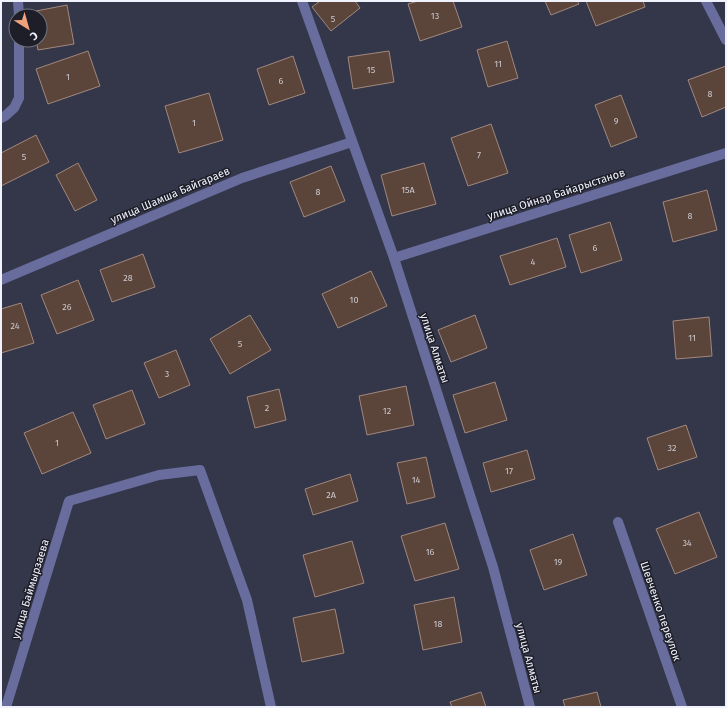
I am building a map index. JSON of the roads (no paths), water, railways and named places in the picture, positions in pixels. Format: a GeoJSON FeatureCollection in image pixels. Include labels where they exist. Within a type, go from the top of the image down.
{"type":"FeatureCollection","features":[{"type":"Feature","properties":{"kind":"street","name":"улица Алматы"},"geometry":{"type":"LineString","coordinates":[[302,1],[394,258],[493,567],[530,707]]}},
{"type":"Feature","properties":{"kind":"street"},"geometry":{"type":"LineString","coordinates":[[706,1],[726,40]]}},
{"type":"Feature","properties":{"kind":"street"},"geometry":{"type":"LineString","coordinates":[[1,118],[14,108],[19,98],[19,48]]}},
{"type":"Feature","properties":{"kind":"street","name":"улица Шамша Байгараев"},"geometry":{"type":"LineString","coordinates":[[2,278],[242,178],[352,142]]}},
{"type":"Feature","properties":{"kind":"street","name":"улица Ойнар Байарыстанов"},"geometry":{"type":"LineString","coordinates":[[394,258],[726,153]]}},
{"type":"Feature","properties":{"kind":"street","name":"улица Баймырзаева"},"geometry":{"type":"LineString","coordinates":[[6,707],[69,501],[159,475],[200,470],[247,600],[271,707]]}},
{"type":"Feature","properties":{"kind":"street","name":"Шевченко переулок"},"geometry":{"type":"LineString","coordinates":[[618,522],[682,707]]}}]}
